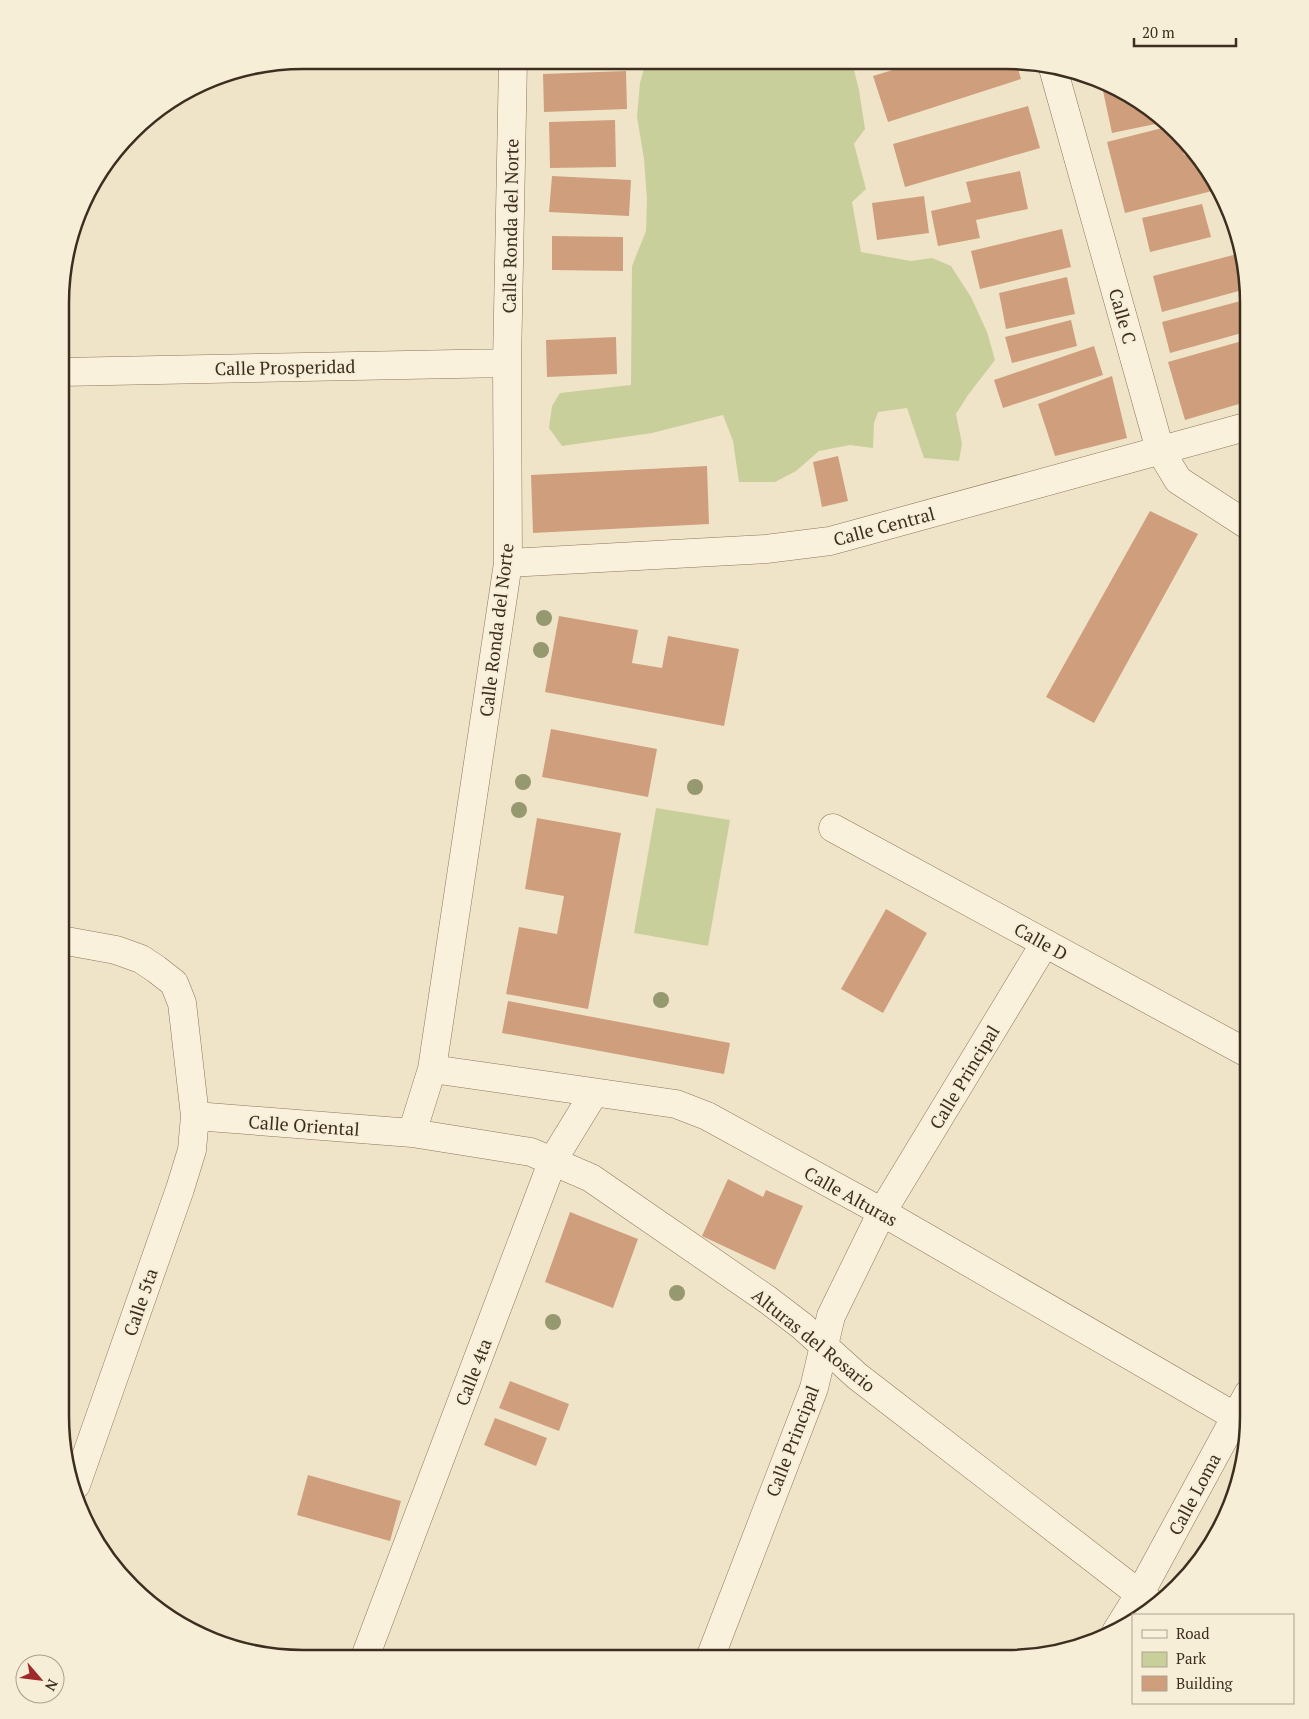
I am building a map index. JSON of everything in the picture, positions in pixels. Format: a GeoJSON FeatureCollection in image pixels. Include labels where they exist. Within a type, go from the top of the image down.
{"type":"FeatureCollection","features":[{"type":"Feature","properties":{"kind":"street","name":"Calle Ronda del Norte"},"geometry":{"type":"LineString","coordinates":[[412,1134],[432,1069],[508,563],[507,363],[513,69]]}},
{"type":"Feature","properties":{"kind":"street","name":"Calle C"},"geometry":{"type":"LineString","coordinates":[[1055,74],[1160,450],[1178,480],[1240,520]]}},
{"type":"Feature","properties":{"kind":"street","name":"Calle Prosperidad"},"geometry":{"type":"LineString","coordinates":[[69,372],[507,363]]}},
{"type":"Feature","properties":{"kind":"street","name":"Calle Central"},"geometry":{"type":"LineString","coordinates":[[508,563],[766,550],[830,541],[1240,428]]}},
{"type":"Feature","properties":{"kind":"street","name":"Calle D"},"geometry":{"type":"LineString","coordinates":[[833,828],[1240,1049]]}},
{"type":"Feature","properties":{"kind":"street","name":"Calle 5ta"},"geometry":{"type":"LineString","coordinates":[[69,941],[116,950],[141,959],[174,984],[182,1003],[195,1116],[192,1150],[183,1181],[78,1480]]}},
{"type":"Feature","properties":{"kind":"street","name":"Calle Principal"},"geometry":{"type":"LineString","coordinates":[[713,1650],[814,1388],[831,1316],[882,1212],[1045,943]]}},
{"type":"Feature","properties":{"kind":"street","name":"Calle Alturas"},"geometry":{"type":"LineString","coordinates":[[432,1069],[676,1104],[706,1116],[1240,1404]]}},
{"type":"Feature","properties":{"kind":"street","name":"Calle 4ta"},"geometry":{"type":"LineString","coordinates":[[368,1650],[553,1160],[594,1093]]}},
{"type":"Feature","properties":{"kind":"street","name":"Calle Oriental"},"geometry":{"type":"LineString","coordinates":[[195,1116],[412,1134]]}},
{"type":"Feature","properties":{"kind":"street","name":"Alturas del Rosario"},"geometry":{"type":"LineString","coordinates":[[412,1134],[531,1152],[591,1178],[768,1300],[802,1326],[857,1376],[1147,1601]]}},
{"type":"Feature","properties":{"kind":"street","name":"Calle Loma"},"geometry":{"type":"LineString","coordinates":[[1147,1601],[1240,1409]]}},
{"type":"Feature","properties":{"kind":"green space"},"geometry":{"type":"Polygon","coordinates":[[[644,69],[854,69],[865,129],[854,144],[866,189],[852,202],[861,252],[911,261],[932,258],[951,266],[971,297],[987,332],[995,360],[956,414],[962,444],[959,461],[924,458],[907,408],[878,412],[874,423],[873,448],[850,445],[819,451],[796,471],[775,482],[739,482],[733,441],[723,415],[652,433],[562,446],[549,428],[552,406],[560,393],[631,385],[632,266],[646,231],[647,199],[644,159],[637,117],[640,83],[644,69]]]}},
{"type":"Feature","properties":{"kind":"green space"},"geometry":{"type":"Polygon","coordinates":[[[656,808],[730,820],[708,946],[634,933],[656,808]]]}},
{"type":"Feature","properties":{"kind":"building"},"geometry":{"type":"Polygon","coordinates":[[[896,69],[1018,69],[1021,79],[888,122],[873,76],[896,69]]]}},
{"type":"Feature","properties":{"kind":"building"},"geometry":{"type":"Polygon","coordinates":[[[626,71],[627,109],[544,112],[543,74],[626,71]]]}},
{"type":"Feature","properties":{"kind":"building"},"geometry":{"type":"Polygon","coordinates":[[[1103,91],[1123,100],[1156,124],[1112,133],[1103,91]]]}},
{"type":"Feature","properties":{"kind":"building"},"geometry":{"type":"Polygon","coordinates":[[[1028,106],[1040,148],[905,187],[893,144],[1028,106]]]}},
{"type":"Feature","properties":{"kind":"building"},"geometry":{"type":"Polygon","coordinates":[[[615,120],[616,167],[550,168],[549,122],[615,120]]]}},
{"type":"Feature","properties":{"kind":"building"},"geometry":{"type":"Polygon","coordinates":[[[1161,128],[1172,137],[1182,149],[1184,155],[1187,154],[1192,160],[1212,191],[1125,213],[1107,142],[1161,128]]]}},
{"type":"Feature","properties":{"kind":"building"},"geometry":{"type":"Polygon","coordinates":[[[1020,171],[1028,209],[976,220],[980,238],[938,246],[931,211],[971,202],[966,182],[1020,171]]]}},
{"type":"Feature","properties":{"kind":"building"},"geometry":{"type":"Polygon","coordinates":[[[552,176],[631,180],[629,216],[549,212],[552,176]]]}},
{"type":"Feature","properties":{"kind":"building"},"geometry":{"type":"Polygon","coordinates":[[[924,196],[929,233],[877,240],[872,203],[924,196]]]}},
{"type":"Feature","properties":{"kind":"building"},"geometry":{"type":"Polygon","coordinates":[[[1202,204],[1211,237],[1150,252],[1142,218],[1202,204]]]}},
{"type":"Feature","properties":{"kind":"building"},"geometry":{"type":"Polygon","coordinates":[[[1062,229],[1071,267],[980,289],[971,251],[1062,229]]]}},
{"type":"Feature","properties":{"kind":"building"},"geometry":{"type":"Polygon","coordinates":[[[552,236],[623,237],[623,271],[552,270],[552,236]]]}},
{"type":"Feature","properties":{"kind":"building"},"geometry":{"type":"Polygon","coordinates":[[[1235,254],[1240,291],[1162,312],[1153,276],[1235,254]]]}},
{"type":"Feature","properties":{"kind":"building"},"geometry":{"type":"Polygon","coordinates":[[[1067,277],[1075,314],[1006,329],[999,293],[1067,277]]]}},
{"type":"Feature","properties":{"kind":"building"},"geometry":{"type":"Polygon","coordinates":[[[1240,301],[1240,334],[1170,353],[1162,322],[1240,301]]]}},
{"type":"Feature","properties":{"kind":"building"},"geometry":{"type":"Polygon","coordinates":[[[1071,320],[1077,346],[1012,363],[1005,337],[1071,320]]]}},
{"type":"Feature","properties":{"kind":"building"},"geometry":{"type":"Polygon","coordinates":[[[616,337],[617,374],[547,377],[546,340],[616,337]]]}},
{"type":"Feature","properties":{"kind":"building"},"geometry":{"type":"Polygon","coordinates":[[[1240,342],[1240,404],[1185,420],[1168,362],[1240,342]]]}},
{"type":"Feature","properties":{"kind":"building"},"geometry":{"type":"Polygon","coordinates":[[[1094,346],[1103,375],[1003,408],[994,380],[1094,346]]]}},
{"type":"Feature","properties":{"kind":"building"},"geometry":{"type":"Polygon","coordinates":[[[1112,376],[1127,438],[1055,456],[1038,404],[1112,376]]]}},
{"type":"Feature","properties":{"kind":"building"},"geometry":{"type":"Polygon","coordinates":[[[838,456],[848,501],[822,507],[813,462],[838,456]]]}},
{"type":"Feature","properties":{"kind":"building"},"geometry":{"type":"Polygon","coordinates":[[[707,466],[709,524],[533,533],[531,475],[707,466]]]}},
{"type":"Feature","properties":{"kind":"building"},"geometry":{"type":"Polygon","coordinates":[[[1150,511],[1198,534],[1094,723],[1046,697],[1150,511]]]}},
{"type":"Feature","properties":{"kind":"building"},"geometry":{"type":"Polygon","coordinates":[[[559,616],[638,630],[632,663],[662,668],[668,636],[739,649],[724,726],[545,692],[559,616]]]}},
{"type":"Feature","properties":{"kind":"building"},"geometry":{"type":"Polygon","coordinates":[[[551,729],[657,749],[648,797],[542,777],[551,729]]]}},
{"type":"Feature","properties":{"kind":"building"},"geometry":{"type":"Polygon","coordinates":[[[537,818],[621,833],[588,1009],[506,994],[519,927],[557,934],[564,896],[525,889],[537,818]]]}},
{"type":"Feature","properties":{"kind":"building"},"geometry":{"type":"Polygon","coordinates":[[[886,909],[927,933],[883,1013],[841,989],[886,909]]]}},
{"type":"Feature","properties":{"kind":"building"},"geometry":{"type":"Polygon","coordinates":[[[508,1001],[730,1043],[724,1074],[502,1033],[508,1001]]]}},
{"type":"Feature","properties":{"kind":"building"},"geometry":{"type":"Polygon","coordinates":[[[728,1179],[763,1197],[766,1190],[803,1206],[775,1270],[702,1236],[728,1179]]]}},
{"type":"Feature","properties":{"kind":"building"},"geometry":{"type":"Polygon","coordinates":[[[570,1212],[638,1239],[613,1308],[545,1282],[570,1212]]]}},
{"type":"Feature","properties":{"kind":"building"},"geometry":{"type":"Polygon","coordinates":[[[510,1381],[569,1404],[559,1431],[499,1408],[510,1381]]]}},
{"type":"Feature","properties":{"kind":"building"},"geometry":{"type":"Polygon","coordinates":[[[495,1418],[547,1438],[536,1466],[484,1445],[495,1418]]]}},
{"type":"Feature","properties":{"kind":"building"},"geometry":{"type":"Polygon","coordinates":[[[308,1475],[401,1501],[390,1541],[297,1515],[308,1475]]]}}]}
